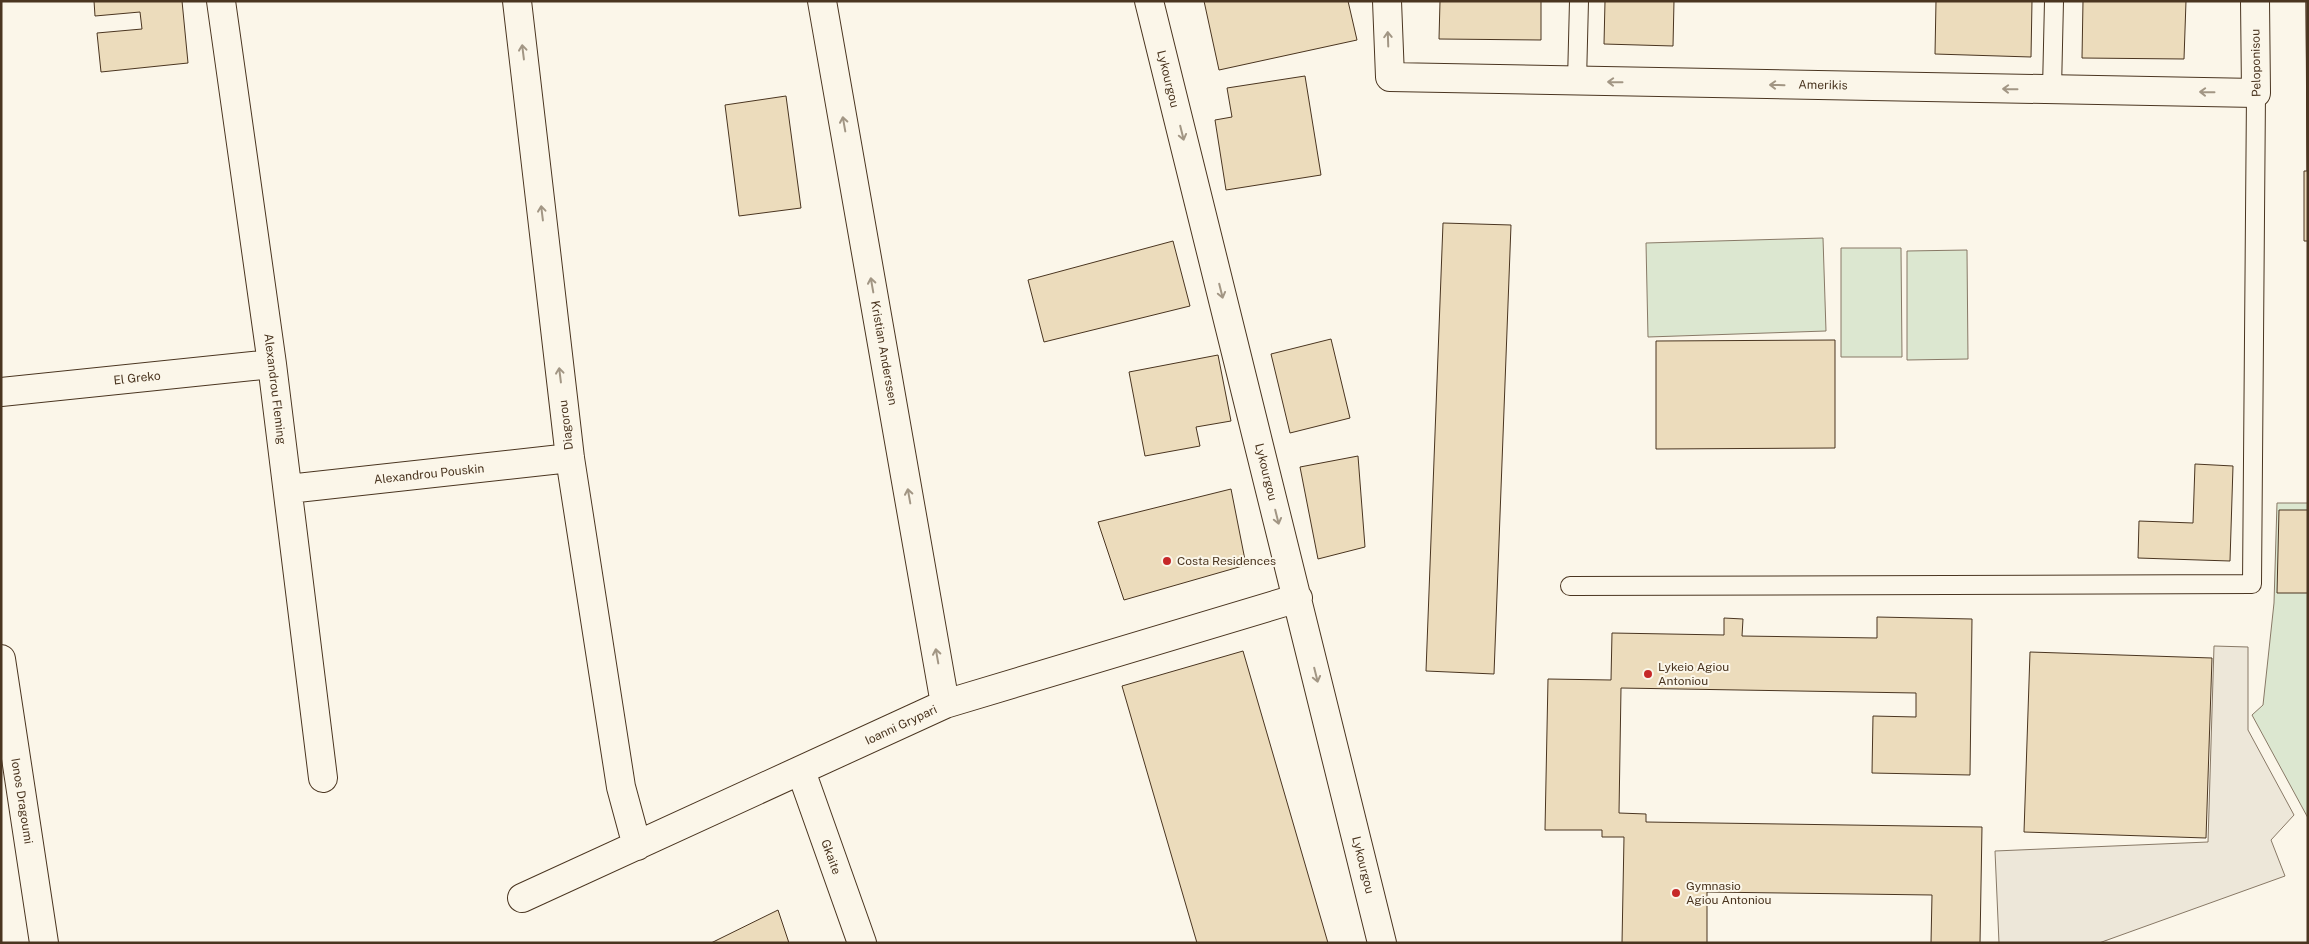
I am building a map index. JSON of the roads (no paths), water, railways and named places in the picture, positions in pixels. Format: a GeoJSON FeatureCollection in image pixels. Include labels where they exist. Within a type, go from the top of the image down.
{"type":"FeatureCollection","features":[{"type":"Feature","properties":{"kind":"street","name":"Alexandrou Fleming"},"geometry":{"type":"LineString","coordinates":[[221,1],[272,364],[323,778]]}},
{"type":"Feature","properties":{"kind":"street","name":"Diagorou"},"geometry":{"type":"LineString","coordinates":[[517,1],[570,458],[621,787],[636,846]]}},
{"type":"Feature","properties":{"kind":"street","name":"Kristian Anderssen"},"geometry":{"type":"LineString","coordinates":[[822,1],[945,704]]}},
{"type":"Feature","properties":{"kind":"street","name":"Lykourgou"},"geometry":{"type":"LineString","coordinates":[[1149,1],[1382,943]]}},
{"type":"Feature","properties":{"kind":"street","name":"Amerikis"},"geometry":{"type":"LineString","coordinates":[[1387,1],[1390,77],[2256,93]]}},
{"type":"Feature","properties":{"kind":"street","name":"Peloponisou"},"geometry":{"type":"LineString","coordinates":[[2255,1],[2256,93]]}},
{"type":"Feature","properties":{"kind":"street","name":"El Greko"},"geometry":{"type":"LineString","coordinates":[[1,392],[272,364]]}},
{"type":"Feature","properties":{"kind":"street","name":"Alexandrou Pouskin"},"geometry":{"type":"LineString","coordinates":[[288,489],[570,458]]}},
{"type":"Feature","properties":{"kind":"street","name":"Ioanni Grypari"},"geometry":{"type":"LineString","coordinates":[[522,898],[945,704],[1298,598]]}},
{"type":"Feature","properties":{"kind":"street","name":"Ionos Dragoumi"},"geometry":{"type":"LineString","coordinates":[[1,659],[44,943]]}},
{"type":"Feature","properties":{"kind":"street","name":"Gkaite"},"geometry":{"type":"LineString","coordinates":[[801,771],[862,943]]}},
{"type":"Feature","properties":{"kind":"lane"},"geometry":{"type":"LineString","coordinates":[[1577,81],[1579,1]]}},
{"type":"Feature","properties":{"kind":"lane"},"geometry":{"type":"LineString","coordinates":[[2052,90],[2054,1]]}},
{"type":"Feature","properties":{"kind":"lane","name":"Peloponisou"},"geometry":{"type":"LineString","coordinates":[[1570,586],[2252,584],[2256,93]]}},
{"type":"Feature","properties":{"kind":"place","name":"Costa Residences"},"geometry":{"type":"Point","coordinates":[1167,561]}},
{"type":"Feature","properties":{"kind":"place","name":"Lykeio Agiou Antoniou"},"geometry":{"type":"Point","coordinates":[1648,674]}},
{"type":"Feature","properties":{"kind":"place","name":"Gymnasio Agiou Antoniou"},"geometry":{"type":"Point","coordinates":[1676,893]}}]}
